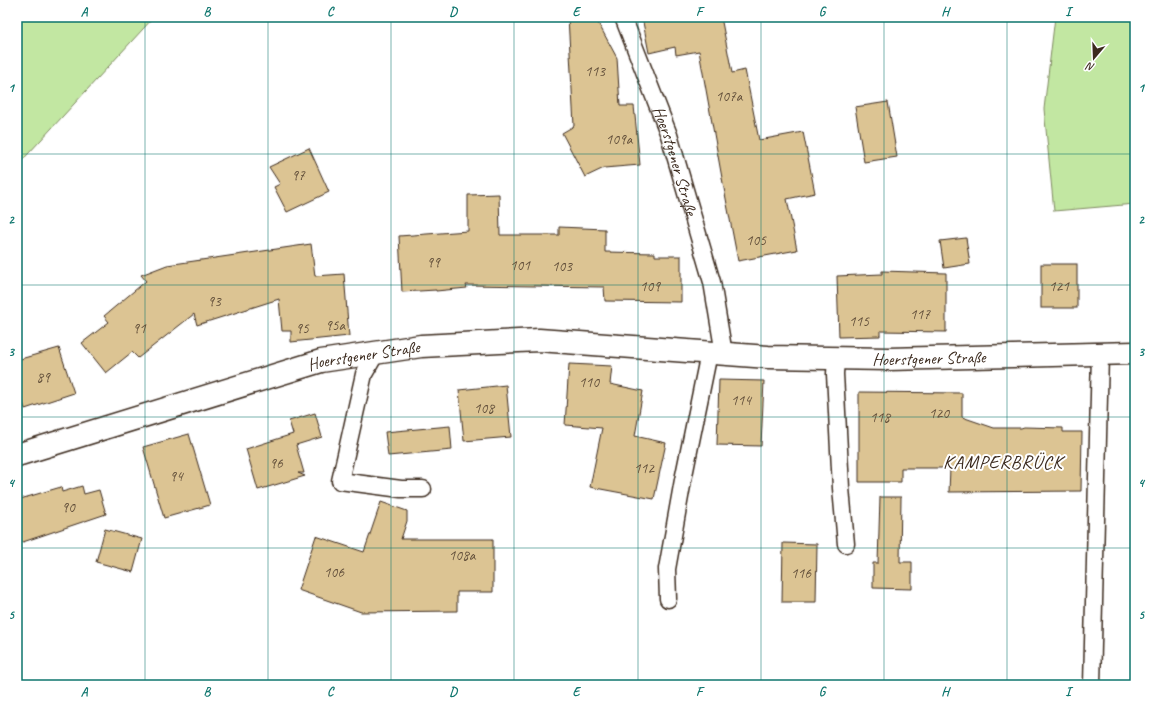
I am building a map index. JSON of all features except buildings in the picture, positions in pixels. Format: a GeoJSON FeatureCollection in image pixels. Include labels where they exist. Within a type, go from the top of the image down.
{"type":"FeatureCollection","features":[{"type":"Feature","properties":{"kind":"main road","name":"Hoerstgener Straße"},"geometry":{"type":"LineString","coordinates":[[17,455],[321,361],[421,346],[539,340],[768,357],[888,359],[1135,353]]}},
{"type":"Feature","properties":{"kind":"lane","name":"Hoerstgener Straße"},"geometry":{"type":"LineString","coordinates":[[623,17],[669,135],[712,282],[716,354]]}},
{"type":"Feature","properties":{"kind":"lane"},"geometry":{"type":"LineString","coordinates":[[376,353],[364,374],[340,481],[401,489],[424,489]]}},
{"type":"Feature","properties":{"kind":"lane"},"geometry":{"type":"LineString","coordinates":[[668,599],[666,569],[683,480],[716,354]]}},
{"type":"Feature","properties":{"kind":"lane"},"geometry":{"type":"LineString","coordinates":[[1092,685],[1100,354]]}},
{"type":"Feature","properties":{"kind":"lane"},"geometry":{"type":"LineString","coordinates":[[836,358],[835,374],[841,488],[846,544]]}},
{"type":"Feature","properties":{"kind":"green space"},"geometry":{"type":"Polygon","coordinates":[[[17,17],[154,17],[17,166],[17,17]]]}},
{"type":"Feature","properties":{"kind":"green space"},"geometry":{"type":"Polygon","coordinates":[[[1055,17],[1135,17],[1135,204],[1054,211],[1044,109],[1055,17]]]}},
{"type":"Feature","properties":{"kind":"district","name":"KAMPERBRÜCK"},"geometry":{"type":"Point","coordinates":[1003,461]}}]}
